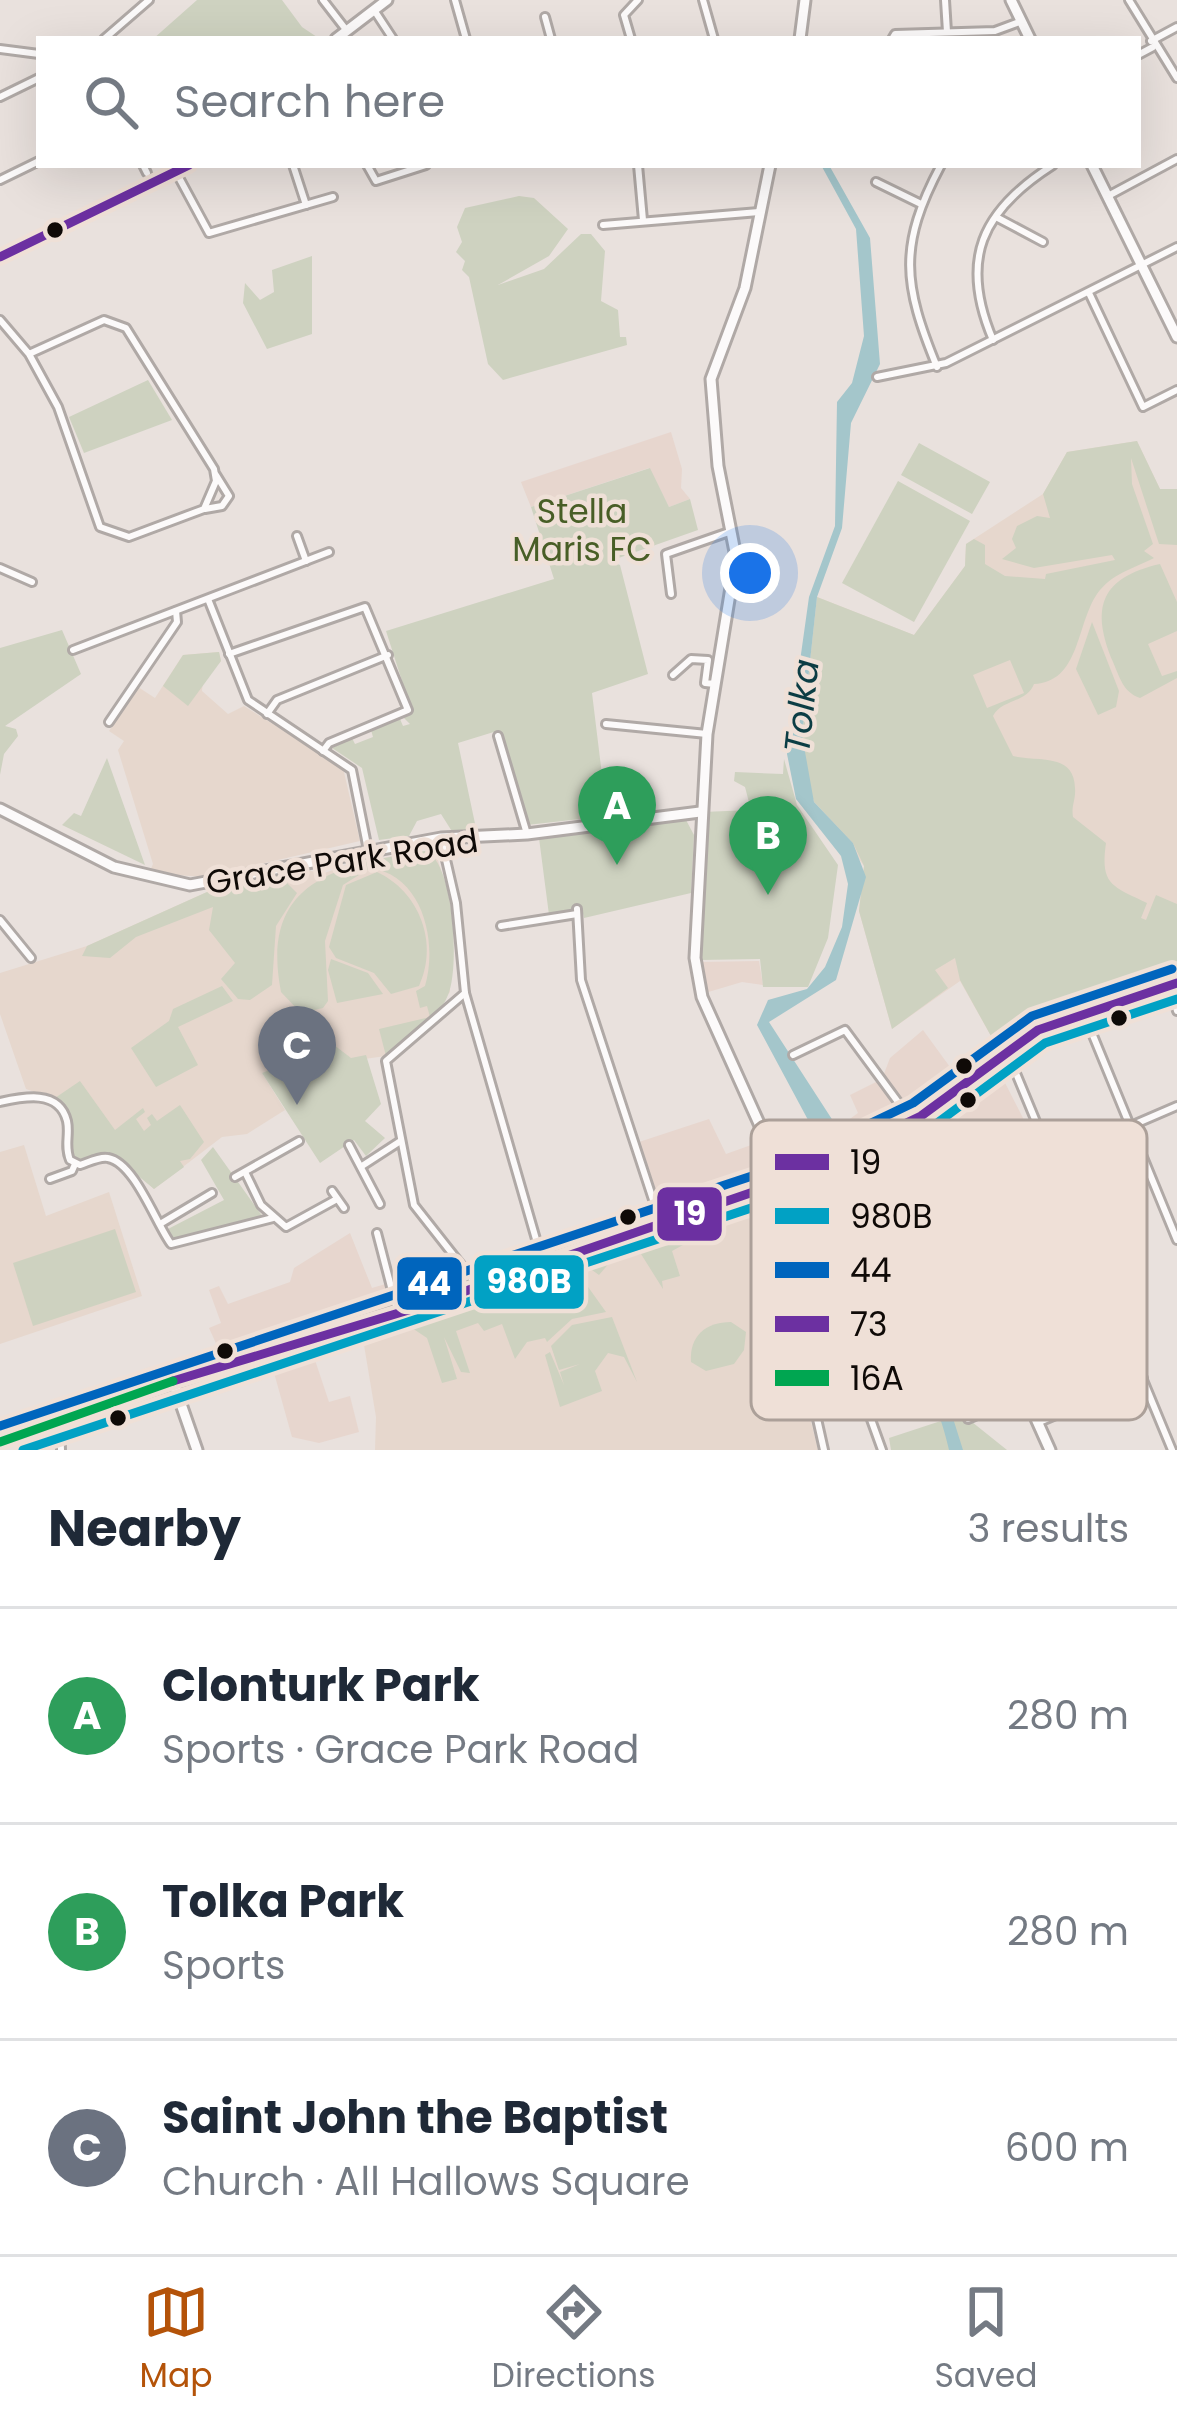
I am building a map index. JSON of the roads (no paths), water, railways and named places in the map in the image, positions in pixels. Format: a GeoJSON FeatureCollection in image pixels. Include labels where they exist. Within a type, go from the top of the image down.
{"type":"FeatureCollection","features":[{"type":"Feature","properties":{"kind":"street"},"geometry":{"type":"LineString","coordinates":[[107,36],[149,0]]}},
{"type":"Feature","properties":{"kind":"street"},"geometry":{"type":"LineString","coordinates":[[323,0],[347,31]]}},
{"type":"Feature","properties":{"kind":"street"},"geometry":{"type":"LineString","coordinates":[[340,36],[386,0]]}},
{"type":"Feature","properties":{"kind":"street"},"geometry":{"type":"LineString","coordinates":[[455,0],[465,36]]}},
{"type":"Feature","properties":{"kind":"street"},"geometry":{"type":"LineString","coordinates":[[630,36],[624,15],[638,0]]}},
{"type":"Feature","properties":{"kind":"street"},"geometry":{"type":"LineString","coordinates":[[703,0],[713,36]]}},
{"type":"Feature","properties":{"kind":"street"},"geometry":{"type":"LineString","coordinates":[[800,36],[805,0]]}},
{"type":"Feature","properties":{"kind":"street"},"geometry":{"type":"LineString","coordinates":[[945,0],[946,32]]}},
{"type":"Feature","properties":{"kind":"street"},"geometry":{"type":"LineString","coordinates":[[1011,0],[1029,36]]}},
{"type":"Feature","properties":{"kind":"street"},"geometry":{"type":"LineString","coordinates":[[1129,0],[1177,78]]}},
{"type":"Feature","properties":{"kind":"street"},"geometry":{"type":"LineString","coordinates":[[374,10],[391,36]]}},
{"type":"Feature","properties":{"kind":"street"},"geometry":{"type":"LineString","coordinates":[[545,16],[550,36]]}},
{"type":"Feature","properties":{"kind":"street"},"geometry":{"type":"LineString","coordinates":[[894,36],[995,31],[1022,21]]}},
{"type":"Feature","properties":{"kind":"street"},"geometry":{"type":"LineString","coordinates":[[1141,53],[1177,27]]}},
{"type":"Feature","properties":{"kind":"street"},"geometry":{"type":"LineString","coordinates":[[0,49],[36,54]]}},
{"type":"Feature","properties":{"kind":"street"},"geometry":{"type":"LineString","coordinates":[[0,97],[36,79]]}},
{"type":"Feature","properties":{"kind":"street"},"geometry":{"type":"LineString","coordinates":[[1108,196],[1177,159]]}},
{"type":"Feature","properties":{"kind":"street"},"geometry":{"type":"LineString","coordinates":[[0,180],[36,162]]}},
{"type":"Feature","properties":{"kind":"street"},"geometry":{"type":"LineString","coordinates":[[0,257],[183,168]]}},
{"type":"Feature","properties":{"kind":"street"},"geometry":{"type":"LineString","coordinates":[[294,168],[306,205]]}},
{"type":"Feature","properties":{"kind":"street"},"geometry":{"type":"LineString","coordinates":[[368,168],[372,180],[415,168]]}},
{"type":"Feature","properties":{"kind":"street"},"geometry":{"type":"LineString","coordinates":[[638,168],[643,220]]}},
{"type":"Feature","properties":{"kind":"street"},"geometry":{"type":"LineString","coordinates":[[757,1120],[702,997],[695,961],[707,734],[736,557],[718,466],[711,379],[745,288],[769,168]]}},
{"type":"Feature","properties":{"kind":"street"},"geometry":{"type":"LineString","coordinates":[[937,367],[908,288],[922,204],[940,168]]}},
{"type":"Feature","properties":{"kind":"street"},"geometry":{"type":"LineString","coordinates":[[993,340],[974,288],[976,266],[996,217],[1020,188],[1049,168]]}},
{"type":"Feature","properties":{"kind":"street"},"geometry":{"type":"LineString","coordinates":[[1094,168],[1177,337]]}},
{"type":"Feature","properties":{"kind":"street"},"geometry":{"type":"LineString","coordinates":[[176,172],[208,233],[333,197]]}},
{"type":"Feature","properties":{"kind":"street"},"geometry":{"type":"LineString","coordinates":[[876,182],[922,204]]}},
{"type":"Feature","properties":{"kind":"street"},"geometry":{"type":"LineString","coordinates":[[604,225],[759,212]]}},
{"type":"Feature","properties":{"kind":"street"},"geometry":{"type":"LineString","coordinates":[[996,217],[1043,242]]}},
{"type":"Feature","properties":{"kind":"street"},"geometry":{"type":"LineString","coordinates":[[877,377],[937,367],[1177,247]]}},
{"type":"Feature","properties":{"kind":"street"},"geometry":{"type":"LineString","coordinates":[[1089,293],[1143,406],[1177,390]]}},
{"type":"Feature","properties":{"kind":"street"},"geometry":{"type":"LineString","coordinates":[[0,320],[29,353],[80,458],[100,527],[129,537],[222,506],[229,496],[126,328],[104,320],[29,353]]}},
{"type":"Feature","properties":{"kind":"street"},"geometry":{"type":"LineString","coordinates":[[204,509],[216,475]]}},
{"type":"Feature","properties":{"kind":"street"},"geometry":{"type":"LineString","coordinates":[[671,595],[666,554],[733,531]]}},
{"type":"Feature","properties":{"kind":"street"},"geometry":{"type":"LineString","coordinates":[[297,536],[306,561]]}},
{"type":"Feature","properties":{"kind":"street"},"geometry":{"type":"LineString","coordinates":[[73,650],[329,552]]}},
{"type":"Feature","properties":{"kind":"street"},"geometry":{"type":"LineString","coordinates":[[0,568],[32,582]]}},
{"type":"Feature","properties":{"kind":"street"},"geometry":{"type":"LineString","coordinates":[[208,599],[248,700],[354,773],[368,850]]}},
{"type":"Feature","properties":{"kind":"street"},"geometry":{"type":"LineString","coordinates":[[229,654],[361,605],[377,626],[408,708],[335,740],[323,751]]}},
{"type":"Feature","properties":{"kind":"street"},"geometry":{"type":"LineString","coordinates":[[109,722],[177,622],[176,611]]}},
{"type":"Feature","properties":{"kind":"street"},"geometry":{"type":"LineString","coordinates":[[267,713],[277,700],[388,655]]}},
{"type":"Feature","properties":{"kind":"street"},"geometry":{"type":"LineString","coordinates":[[673,675],[691,659],[708,661],[706,683],[715,684]]}},
{"type":"Feature","properties":{"kind":"street"},"geometry":{"type":"LineString","coordinates":[[102,706],[116,712]]}},
{"type":"Feature","properties":{"kind":"street"},"geometry":{"type":"LineString","coordinates":[[606,724],[707,734]]}},
{"type":"Feature","properties":{"kind":"street"},"geometry":{"type":"LineString","coordinates":[[498,736],[527,834]]}},
{"type":"Feature","properties":{"kind":"street","name":"Grace Park Road"},"geometry":{"type":"LineString","coordinates":[[0,809],[86,856],[170,884],[229,881],[441,838],[527,834],[700,812]]}},
{"type":"Feature","properties":{"kind":"street"},"geometry":{"type":"LineString","coordinates":[[441,838],[455,904],[465,994],[543,1261]]}},
{"type":"Feature","properties":{"kind":"street"},"geometry":{"type":"LineString","coordinates":[[500,926],[577,912],[581,980],[660,1221]]}},
{"type":"Feature","properties":{"kind":"street"},"geometry":{"type":"LineString","coordinates":[[0,920],[31,958]]}},
{"type":"Feature","properties":{"kind":"street"},"geometry":{"type":"LineString","coordinates":[[914,1120],[1006,1051],[1084,1012],[1173,984],[1177,1011]]}},
{"type":"Feature","properties":{"kind":"street"},"geometry":{"type":"LineString","coordinates":[[465,994],[386,1061],[399,1142],[419,1216],[466,1265],[477,1285]]}},
{"type":"Feature","properties":{"kind":"street"},"geometry":{"type":"LineString","coordinates":[[1084,1012],[1128,1120]]}},
{"type":"Feature","properties":{"kind":"street"},"geometry":{"type":"LineString","coordinates":[[793,1055],[844,1030],[911,1120]]}},
{"type":"Feature","properties":{"kind":"street"},"geometry":{"type":"LineString","coordinates":[[1006,1051],[1035,1120]]}},
{"type":"Feature","properties":{"kind":"street"},"geometry":{"type":"LineString","coordinates":[[0,1102],[39,1096],[63,1112],[66,1149],[75,1164]]}},
{"type":"Feature","properties":{"kind":"street"},"geometry":{"type":"LineString","coordinates":[[1144,1120],[1177,1106]]}},
{"type":"Feature","properties":{"kind":"street"},"geometry":{"type":"LineString","coordinates":[[928,1111],[933,1120]]}},
{"type":"Feature","properties":{"kind":"street"},"geometry":{"type":"LineString","coordinates":[[235,1177],[299,1142]]}},
{"type":"Feature","properties":{"kind":"street"},"geometry":{"type":"LineString","coordinates":[[361,1167],[399,1142]]}},
{"type":"Feature","properties":{"kind":"street"},"geometry":{"type":"LineString","coordinates":[[349,1145],[380,1204]]}},
{"type":"Feature","properties":{"kind":"street"},"geometry":{"type":"LineString","coordinates":[[75,1164],[110,1158],[142,1192],[175,1246],[273,1218]]}},
{"type":"Feature","properties":{"kind":"street"},"geometry":{"type":"LineString","coordinates":[[50,1178],[72,1171],[75,1164]]}},
{"type":"Feature","properties":{"kind":"street"},"geometry":{"type":"LineString","coordinates":[[1147,1167],[1177,1240]]}},
{"type":"Feature","properties":{"kind":"street"},"geometry":{"type":"LineString","coordinates":[[244,1172],[273,1218],[292,1226],[335,1195],[344,1208]]}},
{"type":"Feature","properties":{"kind":"street"},"geometry":{"type":"LineString","coordinates":[[3,1444],[173,1381],[399,1313],[751,1192]]}},
{"type":"Feature","properties":{"kind":"street"},"geometry":{"type":"LineString","coordinates":[[160,1224],[212,1193]]}},
{"type":"Feature","properties":{"kind":"street"},"geometry":{"type":"LineString","coordinates":[[377,1233],[399,1313]]}},
{"type":"Feature","properties":{"kind":"street"},"geometry":{"type":"LineString","coordinates":[[173,1381],[197,1450]]}},
{"type":"Feature","properties":{"kind":"street"},"geometry":{"type":"LineString","coordinates":[[1147,1384],[1173,1439],[1172,1450]]}},
{"type":"Feature","properties":{"kind":"street"},"geometry":{"type":"LineString","coordinates":[[817,1420],[824,1450]]}},
{"type":"Feature","properties":{"kind":"street"},"geometry":{"type":"LineString","coordinates":[[872,1420],[882,1450]]}},
{"type":"Feature","properties":{"kind":"street"},"geometry":{"type":"LineString","coordinates":[[1036,1420],[1049,1450]]}},
{"type":"Feature","properties":{"kind":"street"},"geometry":{"type":"LineString","coordinates":[[1037,1423],[1044,1420]]}},
{"type":"Feature","properties":{"kind":"street"},"geometry":{"type":"LineString","coordinates":[[60,1424],[62,1450]]}},
{"type":"Feature","properties":{"kind":"water","name":"Tolka"},"geometry":{"type":"Polygon","coordinates":[[[823,168],[831,168],[870,238],[880,364],[851,423],[842,528],[817,597],[802,735],[814,802],[853,843],[866,877],[836,980],[769,1022],[832,1120],[808,1120],[757,1025],[768,1000],[807,989],[825,967],[842,927],[848,884],[841,856],[796,799],[787,754],[809,597],[835,526],[837,402],[852,383],[864,336],[856,229],[823,168]]]}},
{"type":"Feature","properties":{"kind":"water"},"geometry":{"type":"Polygon","coordinates":[[[940,1420],[954,1420],[963,1450],[949,1450],[940,1420]]]}},
{"type":"Feature","properties":{"kind":"place","name":"Clonturk Park"},"geometry":{"type":"Point","coordinates":[617,865]}},
{"type":"Feature","properties":{"kind":"place","name":"Tolka Park"},"geometry":{"type":"Point","coordinates":[768,895]}},
{"type":"Feature","properties":{"kind":"place","name":"Saint John the Baptist"},"geometry":{"type":"Point","coordinates":[297,1105]}},
{"type":"Feature","properties":{"kind":"park label","name":"Stella Maris FC"},"geometry":{"type":"Point","coordinates":[582,530]}}]}
